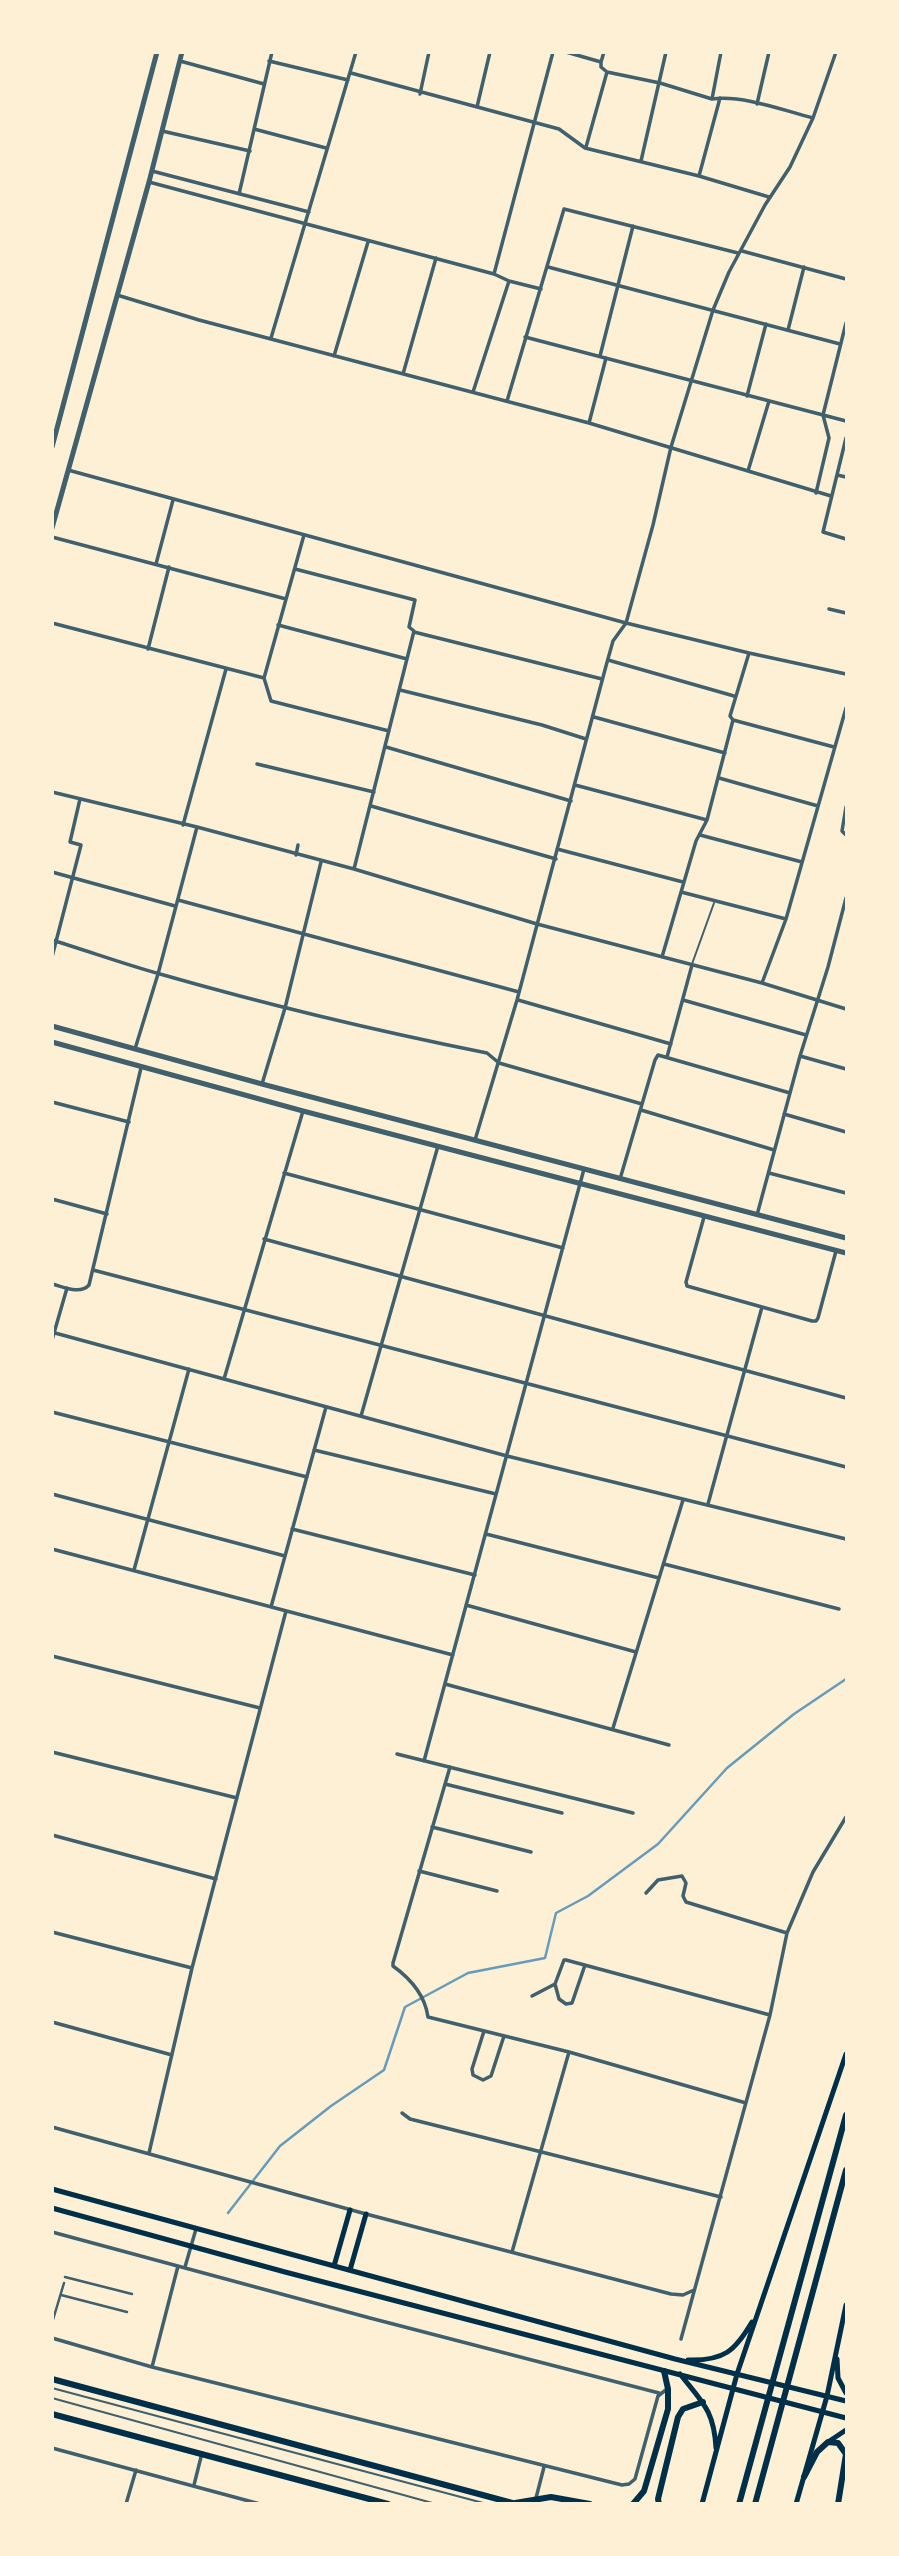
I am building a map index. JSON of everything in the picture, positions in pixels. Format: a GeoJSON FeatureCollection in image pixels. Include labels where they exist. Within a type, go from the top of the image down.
{"type":"FeatureCollection","features":[{"type":"Feature","properties":{"kind":"main road"},"geometry":{"type":"LineString","coordinates":[[702,2504],[737,2374],[846,2054]]}},
{"type":"Feature","properties":{"kind":"main road"},"geometry":{"type":"LineString","coordinates":[[739,2504],[846,2115]]}},
{"type":"Feature","properties":{"kind":"main road"},"geometry":{"type":"LineString","coordinates":[[755,2504],[846,2170]]}},
{"type":"Feature","properties":{"kind":"main road"},"geometry":{"type":"LineString","coordinates":[[52,2189],[675,2359],[846,2401]]}},
{"type":"Feature","properties":{"kind":"main road"},"geometry":{"type":"LineString","coordinates":[[52,2208],[191,2247],[846,2418]]}},
{"type":"Feature","properties":{"kind":"main road"},"geometry":{"type":"LineString","coordinates":[[334,2266],[350,2210]]}},
{"type":"Feature","properties":{"kind":"main road"},"geometry":{"type":"LineString","coordinates":[[350,2270],[366,2214]]}},
{"type":"Feature","properties":{"kind":"main road"},"geometry":{"type":"LineString","coordinates":[[796,2504],[827,2396],[846,2305]]}},
{"type":"Feature","properties":{"kind":"main road"},"geometry":{"type":"LineString","coordinates":[[675,2359],[707,2361],[724,2355],[742,2339],[757,2313]]}},
{"type":"Feature","properties":{"kind":"main road"},"geometry":{"type":"LineString","coordinates":[[837,2353],[838,2378],[846,2393]]}},
{"type":"Feature","properties":{"kind":"main road"},"geometry":{"type":"LineString","coordinates":[[633,2504],[644,2491],[668,2409],[664,2371]]}},
{"type":"Feature","properties":{"kind":"main road"},"geometry":{"type":"LineString","coordinates":[[680,2374],[703,2402],[715,2426],[716,2454]]}},
{"type":"Feature","properties":{"kind":"main road"},"geometry":{"type":"LineString","coordinates":[[52,2379],[516,2503],[551,2497],[590,2504]]}},
{"type":"Feature","properties":{"kind":"main road"},"geometry":{"type":"LineString","coordinates":[[659,2504],[678,2417],[683,2409],[703,2402]]}},
{"type":"Feature","properties":{"kind":"main road"},"geometry":{"type":"LineString","coordinates":[[52,2414],[203,2453],[368,2501],[388,2504]]}},
{"type":"Feature","properties":{"kind":"main road"},"geometry":{"type":"LineString","coordinates":[[804,2477],[817,2452],[846,2430]]}},
{"type":"Feature","properties":{"kind":"main road"},"geometry":{"type":"LineString","coordinates":[[828,2442],[838,2443],[846,2454],[838,2504]]}},
{"type":"Feature","properties":{"kind":"street"},"geometry":{"type":"LineString","coordinates":[[52,447],[157,52]]}},
{"type":"Feature","properties":{"kind":"street"},"geometry":{"type":"LineString","coordinates":[[53,524],[149,182],[182,52]]}},
{"type":"Feature","properties":{"kind":"street"},"geometry":{"type":"LineString","coordinates":[[239,194],[272,52]]}},
{"type":"Feature","properties":{"kind":"street"},"geometry":{"type":"LineString","coordinates":[[271,338],[356,52]]}},
{"type":"Feature","properties":{"kind":"street"},"geometry":{"type":"LineString","coordinates":[[420,93],[429,52]]}},
{"type":"Feature","properties":{"kind":"street"},"geometry":{"type":"LineString","coordinates":[[477,107],[490,52]]}},
{"type":"Feature","properties":{"kind":"street"},"geometry":{"type":"LineString","coordinates":[[494,274],[553,52]]}},
{"type":"Feature","properties":{"kind":"street"},"geometry":{"type":"LineString","coordinates":[[566,52],[601,62]]}},
{"type":"Feature","properties":{"kind":"street"},"geometry":{"type":"LineString","coordinates":[[604,52],[601,67],[607,72],[660,83],[712,99],[757,104],[813,118]]}},
{"type":"Feature","properties":{"kind":"street"},"geometry":{"type":"LineString","coordinates":[[641,161],[666,52]]}},
{"type":"Feature","properties":{"kind":"street"},"geometry":{"type":"LineString","coordinates":[[712,99],[721,52]]}},
{"type":"Feature","properties":{"kind":"street"},"geometry":{"type":"LineString","coordinates":[[757,104],[769,52]]}},
{"type":"Feature","properties":{"kind":"street"},"geometry":{"type":"LineString","coordinates":[[475,1140],[556,859],[613,641],[626,623],[689,382],[713,310],[740,252],[790,167],[813,118],[836,52]]}},
{"type":"Feature","properties":{"kind":"street"},"geometry":{"type":"LineString","coordinates":[[180,61],[264,84]]}},
{"type":"Feature","properties":{"kind":"street"},"geometry":{"type":"LineString","coordinates":[[270,61],[348,80]]}},
{"type":"Feature","properties":{"kind":"street"},"geometry":{"type":"LineString","coordinates":[[585,148],[607,72]]}},
{"type":"Feature","properties":{"kind":"street"},"geometry":{"type":"LineString","coordinates":[[351,73],[559,129],[585,148],[699,176],[770,197]]}},
{"type":"Feature","properties":{"kind":"street"},"geometry":{"type":"LineString","coordinates":[[699,176],[720,98]]}},
{"type":"Feature","properties":{"kind":"street"},"geometry":{"type":"LineString","coordinates":[[254,129],[326,148]]}},
{"type":"Feature","properties":{"kind":"street"},"geometry":{"type":"LineString","coordinates":[[162,131],[250,151]]}},
{"type":"Feature","properties":{"kind":"street"},"geometry":{"type":"LineString","coordinates":[[152,171],[309,212]]}},
{"type":"Feature","properties":{"kind":"street"},"geometry":{"type":"LineString","coordinates":[[149,182],[436,258],[541,289]]}},
{"type":"Feature","properties":{"kind":"street"},"geometry":{"type":"LineString","coordinates":[[507,401],[564,209],[846,279]]}},
{"type":"Feature","properties":{"kind":"street"},"geometry":{"type":"LineString","coordinates":[[600,356],[633,226]]}},
{"type":"Feature","properties":{"kind":"street"},"geometry":{"type":"LineString","coordinates":[[334,356],[368,242]]}},
{"type":"Feature","properties":{"kind":"street"},"geometry":{"type":"LineString","coordinates":[[402,375],[436,258]]}},
{"type":"Feature","properties":{"kind":"street"},"geometry":{"type":"LineString","coordinates":[[548,267],[840,344]]}},
{"type":"Feature","properties":{"kind":"street"},"geometry":{"type":"LineString","coordinates":[[788,330],[804,267]]}},
{"type":"Feature","properties":{"kind":"street"},"geometry":{"type":"LineString","coordinates":[[473,393],[509,281]]}},
{"type":"Feature","properties":{"kind":"street"},"geometry":{"type":"LineString","coordinates":[[117,295],[402,375],[589,423],[816,493],[831,495]]}},
{"type":"Feature","properties":{"kind":"street"},"geometry":{"type":"LineString","coordinates":[[816,493],[829,438],[823,415],[846,323]]}},
{"type":"Feature","properties":{"kind":"street"},"geometry":{"type":"LineString","coordinates":[[747,396],[766,324]]}},
{"type":"Feature","properties":{"kind":"street"},"geometry":{"type":"LineString","coordinates":[[525,337],[846,421]]}},
{"type":"Feature","properties":{"kind":"street"},"geometry":{"type":"LineString","coordinates":[[589,423],[606,358]]}},
{"type":"Feature","properties":{"kind":"street"},"geometry":{"type":"LineString","coordinates":[[748,471],[769,401]]}},
{"type":"Feature","properties":{"kind":"street"},"geometry":{"type":"LineString","coordinates":[[846,438],[823,532],[846,539]]}},
{"type":"Feature","properties":{"kind":"street"},"geometry":{"type":"LineString","coordinates":[[68,470],[626,623],[846,674]]}},
{"type":"Feature","properties":{"kind":"street"},"geometry":{"type":"LineString","coordinates":[[837,475],[846,477]]}},
{"type":"Feature","properties":{"kind":"street"},"geometry":{"type":"LineString","coordinates":[[156,564],[173,500]]}},
{"type":"Feature","properties":{"kind":"street"},"geometry":{"type":"LineString","coordinates":[[304,535],[264,678],[271,701],[389,731]]}},
{"type":"Feature","properties":{"kind":"street"},"geometry":{"type":"LineString","coordinates":[[52,537],[286,599]]}},
{"type":"Feature","properties":{"kind":"street"},"geometry":{"type":"LineString","coordinates":[[148,649],[169,567]]}},
{"type":"Feature","properties":{"kind":"street"},"geometry":{"type":"LineString","coordinates":[[295,569],[415,600],[409,627],[414,632],[603,679]]}},
{"type":"Feature","properties":{"kind":"street"},"geometry":{"type":"LineString","coordinates":[[829,608],[846,613]]}},
{"type":"Feature","properties":{"kind":"street"},"geometry":{"type":"LineString","coordinates":[[52,623],[264,678]]}},
{"type":"Feature","properties":{"kind":"street"},"geometry":{"type":"LineString","coordinates":[[278,625],[407,659]]}},
{"type":"Feature","properties":{"kind":"street"},"geometry":{"type":"LineString","coordinates":[[354,869],[414,632]]}},
{"type":"Feature","properties":{"kind":"street"},"geometry":{"type":"LineString","coordinates":[[662,957],[683,882],[707,820],[725,753],[735,696],[749,653]]}},
{"type":"Feature","properties":{"kind":"street"},"geometry":{"type":"LineString","coordinates":[[608,660],[735,696]]}},
{"type":"Feature","properties":{"kind":"street"},"geometry":{"type":"LineString","coordinates":[[183,825],[226,669]]}},
{"type":"Feature","properties":{"kind":"street"},"geometry":{"type":"LineString","coordinates":[[400,690],[542,725],[586,739]]}},
{"type":"Feature","properties":{"kind":"street"},"geometry":{"type":"LineString","coordinates":[[762,983],[786,919],[846,708]]}},
{"type":"Feature","properties":{"kind":"street"},"geometry":{"type":"LineString","coordinates":[[594,717],[725,753]]}},
{"type":"Feature","properties":{"kind":"street"},"geometry":{"type":"LineString","coordinates":[[732,718],[834,747]]}},
{"type":"Feature","properties":{"kind":"street"},"geometry":{"type":"LineString","coordinates":[[386,747],[571,801]]}},
{"type":"Feature","properties":{"kind":"street"},"geometry":{"type":"LineString","coordinates":[[257,764],[374,792]]}},
{"type":"Feature","properties":{"kind":"street"},"geometry":{"type":"LineString","coordinates":[[719,778],[818,806]]}},
{"type":"Feature","properties":{"kind":"street"},"geometry":{"type":"LineString","coordinates":[[575,785],[707,820]]}},
{"type":"Feature","properties":{"kind":"street"},"geometry":{"type":"LineString","coordinates":[[52,792],[354,869],[537,924],[762,983],[846,1009]]}},
{"type":"Feature","properties":{"kind":"street"},"geometry":{"type":"LineString","coordinates":[[52,957],[81,845],[70,842],[80,799]]}},
{"type":"Feature","properties":{"kind":"street"},"geometry":{"type":"LineString","coordinates":[[371,806],[556,859]]}},
{"type":"Feature","properties":{"kind":"street"},"geometry":{"type":"LineString","coordinates":[[846,807],[842,831],[846,835]]}},
{"type":"Feature","properties":{"kind":"street"},"geometry":{"type":"LineString","coordinates":[[135,1049],[197,827]]}},
{"type":"Feature","properties":{"kind":"street"},"geometry":{"type":"LineString","coordinates":[[700,835],[803,862]]}},
{"type":"Feature","properties":{"kind":"street"},"geometry":{"type":"LineString","coordinates":[[296,855],[298,845]]}},
{"type":"Feature","properties":{"kind":"street"},"geometry":{"type":"LineString","coordinates":[[557,849],[683,882]]}},
{"type":"Feature","properties":{"kind":"street"},"geometry":{"type":"LineString","coordinates":[[262,1084],[285,1008],[321,862]]}},
{"type":"Feature","properties":{"kind":"street"},"geometry":{"type":"LineString","coordinates":[[52,872],[73,880],[175,906]]}},
{"type":"Feature","properties":{"kind":"street"},"geometry":{"type":"LineString","coordinates":[[681,892],[786,919]]}},
{"type":"Feature","properties":{"kind":"street"},"geometry":{"type":"LineString","coordinates":[[757,1215],[846,898]]}},
{"type":"Feature","properties":{"kind":"street"},"geometry":{"type":"LineString","coordinates":[[178,900],[519,992]]}},
{"type":"Feature","properties":{"kind":"street"},"geometry":{"type":"LineString","coordinates":[[55,941],[158,974],[285,1008],[487,1053],[499,1063],[642,1104]]}},
{"type":"Feature","properties":{"kind":"street"},"geometry":{"type":"LineString","coordinates":[[667,1057],[692,965]]}},
{"type":"Feature","properties":{"kind":"street"},"geometry":{"type":"LineString","coordinates":[[517,1000],[671,1044]]}},
{"type":"Feature","properties":{"kind":"street"},"geometry":{"type":"LineString","coordinates":[[683,1000],[806,1035]]}},
{"type":"Feature","properties":{"kind":"street"},"geometry":{"type":"LineString","coordinates":[[52,1026],[846,1238]]}},
{"type":"Feature","properties":{"kind":"street"},"geometry":{"type":"LineString","coordinates":[[52,1042],[303,1111],[846,1253]]}},
{"type":"Feature","properties":{"kind":"street"},"geometry":{"type":"LineString","coordinates":[[620,1179],[658,1055],[790,1093]]}},
{"type":"Feature","properties":{"kind":"street"},"geometry":{"type":"LineString","coordinates":[[800,1056],[846,1069]]}},
{"type":"Feature","properties":{"kind":"street"},"geometry":{"type":"LineString","coordinates":[[52,1284],[85,1289],[89,1285],[142,1066]]}},
{"type":"Feature","properties":{"kind":"street"},"geometry":{"type":"LineString","coordinates":[[52,1102],[129,1122]]}},
{"type":"Feature","properties":{"kind":"street"},"geometry":{"type":"LineString","coordinates":[[640,1110],[774,1150]]}},
{"type":"Feature","properties":{"kind":"street"},"geometry":{"type":"LineString","coordinates":[[224,1379],[303,1111]]}},
{"type":"Feature","properties":{"kind":"street"},"geometry":{"type":"LineString","coordinates":[[784,1114],[846,1132]]}},
{"type":"Feature","properties":{"kind":"street"},"geometry":{"type":"LineString","coordinates":[[361,1416],[438,1146]]}},
{"type":"Feature","properties":{"kind":"street"},"geometry":{"type":"LineString","coordinates":[[424,1761],[584,1169]]}},
{"type":"Feature","properties":{"kind":"street"},"geometry":{"type":"LineString","coordinates":[[284,1173],[563,1248]]}},
{"type":"Feature","properties":{"kind":"street"},"geometry":{"type":"LineString","coordinates":[[769,1173],[846,1194]]}},
{"type":"Feature","properties":{"kind":"street"},"geometry":{"type":"LineString","coordinates":[[52,1199],[107,1214]]}},
{"type":"Feature","properties":{"kind":"street"},"geometry":{"type":"LineString","coordinates":[[704,1217],[686,1284],[816,1321],[836,1251]]}},
{"type":"Feature","properties":{"kind":"street"},"geometry":{"type":"LineString","coordinates":[[264,1239],[846,1398]]}},
{"type":"Feature","properties":{"kind":"street"},"geometry":{"type":"LineString","coordinates":[[93,1270],[846,1466]]}},
{"type":"Feature","properties":{"kind":"street"},"geometry":{"type":"LineString","coordinates":[[52,1340],[67,1288]]}},
{"type":"Feature","properties":{"kind":"street"},"geometry":{"type":"LineString","coordinates":[[708,1505],[762,1307]]}},
{"type":"Feature","properties":{"kind":"street"},"geometry":{"type":"LineString","coordinates":[[55,1333],[507,1455],[846,1539]]}},
{"type":"Feature","properties":{"kind":"street"},"geometry":{"type":"LineString","coordinates":[[133,1571],[189,1369]]}},
{"type":"Feature","properties":{"kind":"street"},"geometry":{"type":"LineString","coordinates":[[271,1607],[326,1406]]}},
{"type":"Feature","properties":{"kind":"street"},"geometry":{"type":"LineString","coordinates":[[52,1412],[307,1477]]}},
{"type":"Feature","properties":{"kind":"street"},"geometry":{"type":"LineString","coordinates":[[314,1450],[496,1494]]}},
{"type":"Feature","properties":{"kind":"street"},"geometry":{"type":"LineString","coordinates":[[52,1494],[285,1556]]}},
{"type":"Feature","properties":{"kind":"street"},"geometry":{"type":"LineString","coordinates":[[613,1728],[684,1499]]}},
{"type":"Feature","properties":{"kind":"street"},"geometry":{"type":"LineString","coordinates":[[292,1529],[475,1575]]}},
{"type":"Feature","properties":{"kind":"street"},"geometry":{"type":"LineString","coordinates":[[486,1534],[659,1578]]}},
{"type":"Feature","properties":{"kind":"street"},"geometry":{"type":"LineString","coordinates":[[52,1549],[453,1656]]}},
{"type":"Feature","properties":{"kind":"street"},"geometry":{"type":"LineString","coordinates":[[664,1564],[839,1609]]}},
{"type":"Feature","properties":{"kind":"street"},"geometry":{"type":"LineString","coordinates":[[466,1605],[636,1653]]}},
{"type":"Feature","properties":{"kind":"street"},"geometry":{"type":"LineString","coordinates":[[149,2153],[192,1968],[286,1611]]}},
{"type":"Feature","properties":{"kind":"street"},"geometry":{"type":"LineString","coordinates":[[52,1656],[260,1708]]}},
{"type":"Feature","properties":{"kind":"street"},"geometry":{"type":"LineString","coordinates":[[445,1684],[669,1745]]}},
{"type":"Feature","properties":{"kind":"street"},"geometry":{"type":"LineString","coordinates":[[52,1752],[237,1798]]}},
{"type":"Feature","properties":{"kind":"street"},"geometry":{"type":"LineString","coordinates":[[397,1754],[633,1813]]}},
{"type":"Feature","properties":{"kind":"street"},"geometry":{"type":"LineString","coordinates":[[450,1767],[393,1963],[415,1986],[425,2003],[428,2017],[569,2052],[746,2103]]}},
{"type":"Feature","properties":{"kind":"street"},"geometry":{"type":"LineString","coordinates":[[445,1784],[562,1813]]}},
{"type":"Feature","properties":{"kind":"street"},"geometry":{"type":"LineString","coordinates":[[681,2339],[770,2015],[787,1933],[813,1872],[846,1817]]}},
{"type":"Feature","properties":{"kind":"street"},"geometry":{"type":"LineString","coordinates":[[432,1828],[531,1852]]}},
{"type":"Feature","properties":{"kind":"street"},"geometry":{"type":"LineString","coordinates":[[52,1835],[216,1879]]}},
{"type":"Feature","properties":{"kind":"street"},"geometry":{"type":"LineString","coordinates":[[419,1871],[497,1891]]}},
{"type":"Feature","properties":{"kind":"street"},"geometry":{"type":"LineString","coordinates":[[646,1893],[658,1880],[682,1877],[686,1883],[683,1896],[686,1902],[787,1933]]}},
{"type":"Feature","properties":{"kind":"street"},"geometry":{"type":"LineString","coordinates":[[52,1932],[192,1968]]}},
{"type":"Feature","properties":{"kind":"street"},"geometry":{"type":"LineString","coordinates":[[585,1965],[572,2003],[566,2004],[559,1999],[555,1984],[564,1960],[585,1965],[770,2015]]}},
{"type":"Feature","properties":{"kind":"street"},"geometry":{"type":"LineString","coordinates":[[532,1996],[555,1984]]}},
{"type":"Feature","properties":{"kind":"street"},"geometry":{"type":"LineString","coordinates":[[52,2022],[172,2055]]}},
{"type":"Feature","properties":{"kind":"street"},"geometry":{"type":"LineString","coordinates":[[484,2031],[472,2069],[473,2075],[483,2080],[491,2076],[504,2036]]}},
{"type":"Feature","properties":{"kind":"street"},"geometry":{"type":"LineString","coordinates":[[512,2253],[569,2052]]}},
{"type":"Feature","properties":{"kind":"street"},"geometry":{"type":"LineString","coordinates":[[402,2113],[410,2119],[722,2197]]}},
{"type":"Feature","properties":{"kind":"street"},"geometry":{"type":"LineString","coordinates":[[52,2127],[350,2210],[671,2294],[683,2295],[694,2290]]}},
{"type":"Feature","properties":{"kind":"street"},"geometry":{"type":"LineString","coordinates":[[184,2267],[196,2227]]}},
{"type":"Feature","properties":{"kind":"street"},"geometry":{"type":"LineString","coordinates":[[52,2232],[660,2393],[668,2389]]}},
{"type":"Feature","properties":{"kind":"street"},"geometry":{"type":"LineString","coordinates":[[152,2367],[178,2266]]}},
{"type":"Feature","properties":{"kind":"street"},"geometry":{"type":"LineString","coordinates":[[65,2277],[132,2294]]}},
{"type":"Feature","properties":{"kind":"street"},"geometry":{"type":"LineString","coordinates":[[52,2323],[64,2283]]}},
{"type":"Feature","properties":{"kind":"street"},"geometry":{"type":"LineString","coordinates":[[61,2295],[127,2312]]}},
{"type":"Feature","properties":{"kind":"street"},"geometry":{"type":"LineString","coordinates":[[52,2338],[152,2367],[622,2486],[632,2483],[660,2393]]}},
{"type":"Feature","properties":{"kind":"street"},"geometry":{"type":"LineString","coordinates":[[52,2448],[260,2504]]}},
{"type":"Feature","properties":{"kind":"street"},"geometry":{"type":"LineString","coordinates":[[194,2485],[203,2453]]}},
{"type":"Feature","properties":{"kind":"street"},"geometry":{"type":"LineString","coordinates":[[536,2498],[544,2467]]}},
{"type":"Feature","properties":{"kind":"street"},"geometry":{"type":"LineString","coordinates":[[126,2504],[136,2470]]}},
{"type":"Feature","properties":{"kind":"lane"},"geometry":{"type":"LineString","coordinates":[[692,965],[715,901]]}},
{"type":"Feature","properties":{"kind":"lane"},"geometry":{"type":"LineString","coordinates":[[52,2388],[487,2504]]}},
{"type":"Feature","properties":{"kind":"lane"},"geometry":{"type":"LineString","coordinates":[[52,2398],[436,2504]]}},
{"type":"Feature","properties":{"kind":"waterway"},"geometry":{"type":"LineString","coordinates":[[228,2213],[280,2146],[331,2106],[384,2070],[405,2007],[468,1973],[545,1958],[556,1913],[588,1896],[658,1844],[727,1768],[794,1714],[846,1679]]}}]}
